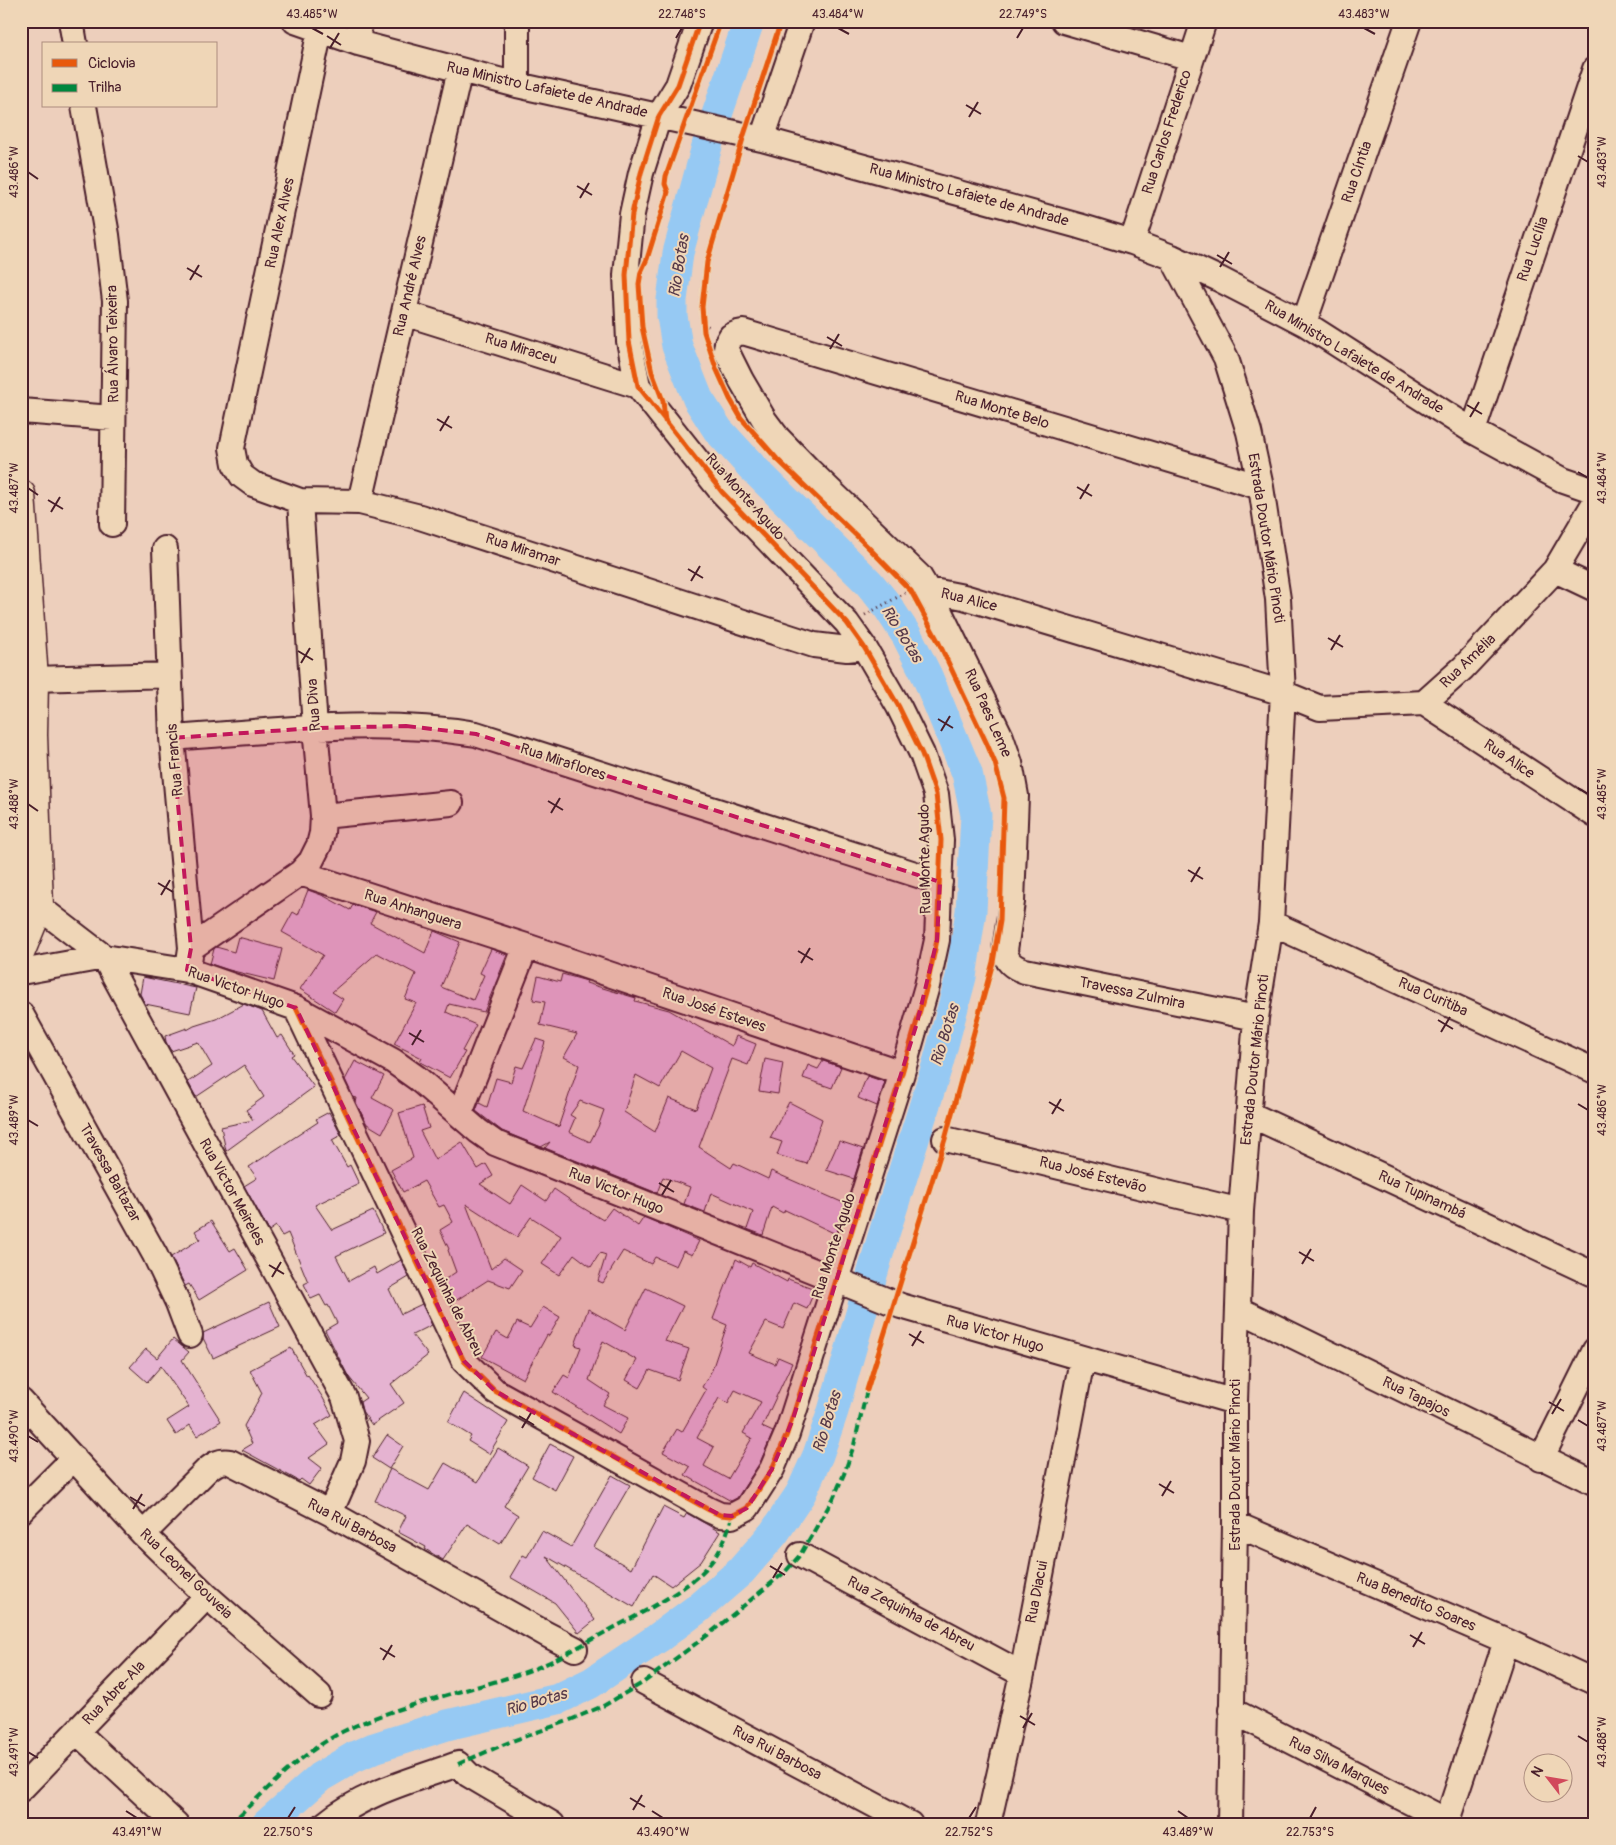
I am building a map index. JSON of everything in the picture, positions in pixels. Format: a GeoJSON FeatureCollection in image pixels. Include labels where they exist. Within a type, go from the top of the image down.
{"type":"FeatureCollection","features":[{"type":"Feature","properties":{"kind":"main road"},"geometry":{"type":"LineString","coordinates":[[21,494],[34,679],[27,729],[30,899],[21,951]]}},
{"type":"Feature","properties":{"kind":"street"},"geometry":{"type":"LineString","coordinates":[[72,21],[75,42]]}},
{"type":"Feature","properties":{"kind":"street","name":"Rua Ministro Lafaiete de Andrade"},"geometry":{"type":"LineString","coordinates":[[295,21],[320,30],[358,32],[460,70],[517,85],[762,139],[1132,242],[1172,257],[1219,279],[1304,323],[1473,430],[1563,480],[1595,491]]}},
{"type":"Feature","properties":{"kind":"street"},"geometry":{"type":"LineString","coordinates":[[517,21],[517,85]]}},
{"type":"Feature","properties":{"kind":"street","name":"Rua Monte Agudo"},"geometry":{"type":"LineString","coordinates":[[700,21],[678,85],[659,116],[641,173],[632,214],[626,275],[629,341],[638,386],[716,486],[847,623],[864,647],[899,707],[922,754],[936,794],[940,840],[940,882],[934,960],[902,1073],[851,1238],[841,1282],[787,1434],[772,1469],[747,1508],[732,1516]]}},
{"type":"Feature","properties":{"kind":"street"},"geometry":{"type":"LineString","coordinates":[[762,139],[802,21]]}},
{"type":"Feature","properties":{"kind":"street"},"geometry":{"type":"LineString","coordinates":[[1064,21],[1191,58]]}},
{"type":"Feature","properties":{"kind":"street","name":"Rua Carlos Frederico"},"geometry":{"type":"LineString","coordinates":[[1132,242],[1204,21]]}},
{"type":"Feature","properties":{"kind":"street","name":"Rua Cíntia"},"geometry":{"type":"LineString","coordinates":[[1304,323],[1409,21]]}},
{"type":"Feature","properties":{"kind":"street","name":"Rua Alex Alves"},"geometry":{"type":"LineString","coordinates":[[240,416],[320,30]]}},
{"type":"Feature","properties":{"kind":"street","name":"Rua Lucília"},"geometry":{"type":"LineString","coordinates":[[1473,430],[1595,69]]}},
{"type":"Feature","properties":{"kind":"street","name":"Rua André Alves"},"geometry":{"type":"LineString","coordinates":[[360,502],[460,70]]}},
{"type":"Feature","properties":{"kind":"street","name":"Rua Álvaro Teixeira"},"geometry":{"type":"LineString","coordinates":[[84,108],[107,235],[115,301],[112,524]]}},
{"type":"Feature","properties":{"kind":"street","name":"Estrada Doutor Mário Pinoti"},"geometry":{"type":"LineString","coordinates":[[1172,257],[1226,358],[1249,432],[1261,488],[1278,600],[1283,693],[1271,923],[1256,1018],[1241,1211],[1235,1402],[1230,1824]]}},
{"type":"Feature","properties":{"kind":"street","name":"Rua Miraceu"},"geometry":{"type":"LineString","coordinates":[[404,313],[638,386]]}},
{"type":"Feature","properties":{"kind":"street","name":"Rua Monte Belo"},"geometry":{"type":"LineString","coordinates":[[744,332],[1261,488]]}},
{"type":"Feature","properties":{"kind":"street","name":"Rua Alice"},"geometry":{"type":"LineString","coordinates":[[744,332],[731,336],[726,350],[765,421],[810,472],[919,576],[919,591],[964,596],[1283,693]]}},
{"type":"Feature","properties":{"kind":"street"},"geometry":{"type":"LineString","coordinates":[[21,412],[113,418]]}},
{"type":"Feature","properties":{"kind":"street","name":"Rua Miramar"},"geometry":{"type":"LineString","coordinates":[[240,416],[232,448],[235,464],[242,476],[253,484],[300,501],[360,502],[439,523],[814,645],[847,649],[864,647]]}},
{"type":"Feature","properties":{"kind":"street","name":"Rua Diva"},"geometry":{"type":"LineString","coordinates":[[189,959],[300,873],[311,861],[319,846],[322,833],[322,816],[300,501]]}},
{"type":"Feature","properties":{"kind":"street","name":"Rua Amélia"},"geometry":{"type":"LineString","coordinates":[[1424,702],[1463,668],[1555,570],[1595,502]]}},
{"type":"Feature","properties":{"kind":"street","name":"Rua Francis"},"geometry":{"type":"LineString","coordinates":[[165,549],[172,738],[189,959]]}},
{"type":"Feature","properties":{"kind":"street"},"geometry":{"type":"LineString","coordinates":[[1555,570],[1595,589]]}},
{"type":"Feature","properties":{"kind":"street","name":"Rua Paes Leme"},"geometry":{"type":"LineString","coordinates":[[919,591],[1001,737],[1014,780],[1016,819],[1014,870],[1012,902],[1005,950],[1005,955],[1010,963]]}},
{"type":"Feature","properties":{"kind":"street"},"geometry":{"type":"LineString","coordinates":[[34,679],[169,676]]}},
{"type":"Feature","properties":{"kind":"street"},"geometry":{"type":"LineString","coordinates":[[1283,693],[1320,708],[1424,702]]}},
{"type":"Feature","properties":{"kind":"street","name":"Rua Alice"},"geometry":{"type":"LineString","coordinates":[[1424,702],[1595,815]]}},
{"type":"Feature","properties":{"kind":"street","name":"Rua Miraflores"},"geometry":{"type":"LineString","coordinates":[[172,738],[315,728],[406,726],[440,728],[476,734],[940,882]]}},
{"type":"Feature","properties":{"kind":"street"},"geometry":{"type":"LineString","coordinates":[[322,816],[451,803]]}},
{"type":"Feature","properties":{"kind":"street","name":"Rua Anhanguera"},"geometry":{"type":"LineString","coordinates":[[300,873],[526,946]]}},
{"type":"Feature","properties":{"kind":"street"},"geometry":{"type":"LineString","coordinates":[[30,899],[104,957]]}},
{"type":"Feature","properties":{"kind":"street","name":"Rua Curitiba"},"geometry":{"type":"LineString","coordinates":[[1271,923],[1595,1071]]}},
{"type":"Feature","properties":{"kind":"street"},"geometry":{"type":"LineString","coordinates":[[460,1114],[526,946]]}},
{"type":"Feature","properties":{"kind":"street","name":"Rua José Esteves"},"geometry":{"type":"LineString","coordinates":[[526,946],[902,1073]]}},
{"type":"Feature","properties":{"kind":"street","name":"Rua Victor Hugo"},"geometry":{"type":"LineString","coordinates":[[21,972],[104,957],[189,959],[296,1008],[393,1061],[417,1078],[478,1131],[495,1142],[901,1306],[1082,1360],[1235,1402]]}},
{"type":"Feature","properties":{"kind":"street","name":"Rua Victor Meireles"},"geometry":{"type":"LineString","coordinates":[[104,957],[344,1397],[357,1441],[353,1461],[330,1513]]}},
{"type":"Feature","properties":{"kind":"street","name":"Travessa Zulmira"},"geometry":{"type":"LineString","coordinates":[[1010,963],[1025,971],[1256,1018]]}},
{"type":"Feature","properties":{"kind":"street","name":"Rua Zequinha de Abreu"},"geometry":{"type":"LineString","coordinates":[[296,1008],[464,1361],[496,1391],[709,1510],[720,1515],[732,1516]]}},
{"type":"Feature","properties":{"kind":"street","name":"Travessa Baltazar"},"geometry":{"type":"LineString","coordinates":[[21,1014],[155,1255],[178,1303],[190,1335]]}},
{"type":"Feature","properties":{"kind":"street","name":"Rua Tupinambá"},"geometry":{"type":"LineString","coordinates":[[1248,1114],[1595,1275]]}},
{"type":"Feature","properties":{"kind":"street","name":"Rua José Estevão"},"geometry":{"type":"LineString","coordinates":[[945,1139],[1241,1211]]}},
{"type":"Feature","properties":{"kind":"street","name":"Rua Tapajos"},"geometry":{"type":"LineString","coordinates":[[1238,1309],[1595,1484]]}},
{"type":"Feature","properties":{"kind":"street"},"geometry":{"type":"LineString","coordinates":[[1541,1458],[1595,1350]]}},
{"type":"Feature","properties":{"kind":"street","name":"Rua Diacui"},"geometry":{"type":"LineString","coordinates":[[988,1824],[1022,1674],[1082,1360]]}},
{"type":"Feature","properties":{"kind":"street","name":"Rua Leonel Gouveia"},"geometry":{"type":"LineString","coordinates":[[21,1401],[143,1534],[207,1596],[318,1696]]}},
{"type":"Feature","properties":{"kind":"street"},"geometry":{"type":"LineString","coordinates":[[21,1511],[74,1458]]}},
{"type":"Feature","properties":{"kind":"street","name":"Rua Rui Barbosa"},"geometry":{"type":"LineString","coordinates":[[143,1534],[207,1470],[216,1463],[230,1462],[330,1513],[575,1649]]}},
{"type":"Feature","properties":{"kind":"street","name":"Rua Benedito Soares"},"geometry":{"type":"LineString","coordinates":[[1235,1524],[1506,1641],[1595,1682]]}},
{"type":"Feature","properties":{"kind":"street","name":"Rua Zequinha de Abreu"},"geometry":{"type":"LineString","coordinates":[[800,1555],[1022,1674]]}},
{"type":"Feature","properties":{"kind":"street","name":"Rua Abre-Ala"},"geometry":{"type":"LineString","coordinates":[[21,1789],[207,1596]]}},
{"type":"Feature","properties":{"kind":"street"},"geometry":{"type":"LineString","coordinates":[[1446,1822],[1506,1641]]}},
{"type":"Feature","properties":{"kind":"street","name":"Rua Rui Barbosa"},"geometry":{"type":"LineString","coordinates":[[644,1682],[910,1824]]}},
{"type":"Feature","properties":{"kind":"street","name":"Rua Silva Marques"},"geometry":{"type":"LineString","coordinates":[[1231,1710],[1446,1822]]}},
{"type":"Feature","properties":{"kind":"street"},"geometry":{"type":"LineString","coordinates":[[77,1732],[176,1824]]}},
{"type":"Feature","properties":{"kind":"street"},"geometry":{"type":"LineString","coordinates":[[327,1823],[350,1806],[378,1793],[458,1764],[518,1816],[552,1824]]}},
{"type":"Feature","properties":{"kind":"path"},"geometry":{"type":"LineString","coordinates":[[703,316],[704,332]]}},
{"type":"Feature","properties":{"kind":"path"},"geometry":{"type":"LineString","coordinates":[[904,585],[919,591]]}},
{"type":"Feature","properties":{"kind":"path"},"geometry":{"type":"LineString","coordinates":[[864,615],[904,593]]}},
{"type":"Feature","properties":{"kind":"highlighted area"},"geometry":{"type":"Polygon","coordinates":[[[406,726],[476,734],[940,882],[937,940],[917,1023],[793,1419],[772,1469],[747,1508],[732,1516],[720,1515],[495,1391],[464,1361],[296,1008],[187,970],[191,948],[172,738],[315,728],[406,726]]]}},
{"type":"Feature","properties":{"kind":"building"},"geometry":{"type":"Polygon","coordinates":[[[308,890],[350,910],[353,905],[376,912],[370,923],[425,953],[434,931],[460,942],[441,987],[473,1000],[484,975],[480,973],[491,949],[507,955],[484,1012],[449,1004],[446,1012],[476,1025],[462,1051],[465,1052],[450,1078],[420,1062],[422,1058],[394,1044],[416,1003],[405,999],[416,974],[377,953],[332,992],[343,999],[335,1012],[300,989],[323,955],[282,932],[293,912],[298,915],[308,890]]]}},
{"type":"Feature","properties":{"kind":"building"},"geometry":{"type":"Polygon","coordinates":[[[238,937],[282,949],[274,981],[210,964],[216,947],[234,952],[238,937]]]}},
{"type":"Feature","properties":{"kind":"building"},"geometry":{"type":"Polygon","coordinates":[[[562,974],[636,998],[635,1001],[669,1010],[732,1046],[736,1036],[756,1044],[748,1065],[732,1059],[699,1147],[731,1168],[734,1163],[768,1179],[771,1171],[846,1204],[836,1234],[785,1210],[783,1213],[772,1207],[763,1235],[747,1229],[753,1212],[711,1193],[705,1212],[684,1204],[690,1187],[663,1177],[657,1193],[545,1148],[550,1142],[541,1147],[502,1131],[476,1111],[479,1103],[487,1107],[496,1078],[511,1082],[516,1066],[523,1068],[536,1039],[545,1042],[523,1111],[560,1126],[579,1065],[564,1057],[577,1034],[540,1025],[545,1002],[533,1000],[538,976],[560,982],[562,974]],[[681,1051],[660,1088],[636,1075],[624,1112],[655,1132],[669,1098],[696,1109],[711,1068],[681,1051]],[[580,1101],[570,1115],[575,1118],[569,1132],[590,1142],[604,1110],[580,1101]]]}},
{"type":"Feature","properties":{"kind":"building"},"geometry":{"type":"Polygon","coordinates":[[[143,977],[196,988],[190,1013],[145,1004],[140,994],[143,977]]]}},
{"type":"Feature","properties":{"kind":"building"},"geometry":{"type":"Polygon","coordinates":[[[244,1004],[262,1011],[277,1038],[282,1035],[294,1054],[291,1056],[314,1087],[226,1151],[221,1127],[253,1120],[246,1110],[264,1097],[244,1065],[196,1097],[188,1082],[212,1066],[198,1042],[171,1051],[165,1036],[216,1019],[244,1004]]]}},
{"type":"Feature","properties":{"kind":"building"},"geometry":{"type":"Polygon","coordinates":[[[765,1059],[783,1063],[778,1094],[759,1091],[765,1059]]]}},
{"type":"Feature","properties":{"kind":"building"},"geometry":{"type":"Polygon","coordinates":[[[355,1061],[384,1076],[372,1098],[394,1110],[382,1133],[367,1124],[356,1103],[357,1098],[353,1097],[345,1080],[355,1061]]]}},
{"type":"Feature","properties":{"kind":"building"},"geometry":{"type":"Polygon","coordinates":[[[823,1061],[841,1067],[832,1088],[803,1078],[808,1065],[818,1069],[823,1061]]]}},
{"type":"Feature","properties":{"kind":"building"},"geometry":{"type":"Polygon","coordinates":[[[867,1076],[885,1082],[877,1106],[858,1098],[867,1076]]]}},
{"type":"Feature","properties":{"kind":"building"},"geometry":{"type":"Polygon","coordinates":[[[789,1102],[822,1119],[807,1164],[777,1155],[782,1142],[770,1138],[789,1102]]]}},
{"type":"Feature","properties":{"kind":"building"},"geometry":{"type":"Polygon","coordinates":[[[422,1106],[429,1128],[420,1131],[435,1160],[462,1142],[478,1169],[486,1164],[493,1176],[480,1184],[510,1204],[522,1185],[546,1201],[554,1189],[603,1220],[612,1208],[638,1226],[644,1217],[699,1241],[692,1255],[683,1251],[676,1266],[655,1257],[651,1264],[623,1251],[603,1283],[598,1281],[606,1255],[600,1253],[591,1267],[574,1254],[559,1275],[542,1264],[561,1236],[531,1217],[517,1237],[466,1204],[491,1269],[504,1258],[522,1270],[510,1288],[488,1280],[452,1303],[441,1282],[456,1272],[449,1249],[440,1230],[453,1222],[444,1205],[439,1207],[424,1181],[403,1192],[391,1170],[413,1158],[399,1113],[422,1106]]]}},
{"type":"Feature","properties":{"kind":"building"},"geometry":{"type":"Polygon","coordinates":[[[329,1112],[341,1135],[332,1140],[347,1167],[350,1165],[359,1184],[315,1205],[332,1230],[373,1211],[384,1233],[336,1256],[349,1281],[374,1267],[377,1274],[401,1260],[409,1277],[389,1289],[401,1314],[422,1304],[432,1325],[412,1335],[428,1355],[391,1384],[404,1403],[372,1425],[362,1411],[360,1402],[366,1398],[348,1376],[325,1330],[337,1323],[328,1305],[326,1306],[320,1295],[311,1299],[304,1284],[308,1282],[288,1233],[282,1236],[276,1226],[269,1231],[244,1186],[257,1178],[249,1167],[318,1122],[316,1119],[329,1112]]]}},
{"type":"Feature","properties":{"kind":"building"},"geometry":{"type":"Polygon","coordinates":[[[839,1141],[863,1149],[854,1179],[826,1170],[839,1141]]]}},
{"type":"Feature","properties":{"kind":"building"},"geometry":{"type":"Polygon","coordinates":[[[211,1221],[230,1251],[235,1248],[248,1270],[199,1300],[189,1284],[185,1286],[171,1257],[200,1239],[195,1231],[211,1221]]]}},
{"type":"Feature","properties":{"kind":"building"},"geometry":{"type":"Polygon","coordinates":[[[736,1259],[750,1267],[752,1263],[787,1282],[788,1279],[815,1289],[807,1309],[794,1303],[783,1329],[766,1322],[749,1353],[775,1364],[778,1357],[792,1363],[762,1427],[773,1432],[760,1463],[737,1498],[731,1501],[685,1475],[690,1467],[663,1452],[677,1429],[682,1432],[706,1390],[702,1387],[712,1370],[727,1325],[713,1319],[736,1259]],[[735,1390],[728,1403],[719,1398],[697,1438],[714,1447],[704,1466],[728,1479],[752,1438],[743,1433],[761,1402],[735,1390]]]}},
{"type":"Feature","properties":{"kind":"building"},"geometry":{"type":"Polygon","coordinates":[[[646,1288],[683,1306],[665,1341],[689,1349],[678,1380],[650,1370],[640,1388],[626,1380],[637,1360],[603,1341],[589,1380],[610,1394],[603,1405],[628,1418],[619,1434],[553,1392],[564,1375],[569,1378],[581,1347],[575,1345],[588,1309],[625,1330],[646,1288]]]}},
{"type":"Feature","properties":{"kind":"building"},"geometry":{"type":"Polygon","coordinates":[[[269,1302],[280,1327],[213,1358],[203,1338],[203,1333],[269,1302]]]}},
{"type":"Feature","properties":{"kind":"building"},"geometry":{"type":"Polygon","coordinates":[[[543,1307],[560,1317],[549,1336],[547,1335],[523,1379],[482,1357],[496,1332],[508,1339],[517,1322],[530,1328],[543,1307]]]}},
{"type":"Feature","properties":{"kind":"building"},"geometry":{"type":"Polygon","coordinates":[[[173,1339],[189,1352],[182,1360],[221,1421],[197,1436],[190,1425],[176,1435],[167,1421],[189,1407],[161,1366],[147,1382],[130,1367],[146,1349],[157,1358],[173,1339]]]}},
{"type":"Feature","properties":{"kind":"building"},"geometry":{"type":"Polygon","coordinates":[[[291,1348],[332,1415],[315,1425],[329,1444],[309,1458],[322,1468],[309,1485],[301,1479],[299,1481],[242,1450],[252,1444],[244,1426],[262,1393],[250,1370],[291,1348]]]}},
{"type":"Feature","properties":{"kind":"building"},"geometry":{"type":"Polygon","coordinates":[[[464,1393],[508,1422],[489,1454],[468,1441],[471,1436],[448,1422],[464,1393]]]}},
{"type":"Feature","properties":{"kind":"building"},"geometry":{"type":"Polygon","coordinates":[[[387,1435],[403,1446],[389,1469],[372,1458],[387,1435]]]}},
{"type":"Feature","properties":{"kind":"building"},"geometry":{"type":"Polygon","coordinates":[[[550,1444],[573,1456],[555,1490],[532,1477],[550,1444]]]}},
{"type":"Feature","properties":{"kind":"building"},"geometry":{"type":"Polygon","coordinates":[[[498,1448],[528,1466],[504,1506],[518,1515],[500,1544],[467,1524],[443,1560],[425,1549],[426,1547],[398,1532],[406,1516],[375,1501],[390,1469],[429,1490],[445,1463],[478,1482],[498,1448]]]}},
{"type":"Feature","properties":{"kind":"building"},"geometry":{"type":"Polygon","coordinates":[[[612,1475],[630,1485],[594,1547],[631,1569],[663,1507],[684,1518],[687,1513],[720,1532],[701,1562],[671,1586],[653,1574],[634,1607],[546,1556],[595,1620],[579,1633],[555,1603],[510,1577],[523,1555],[527,1557],[542,1531],[571,1547],[612,1475]]]}},
{"type":"Feature","properties":{"kind":"waterway","name":"Rio Botas"},"geometry":{"type":"LineString","coordinates":[[267,1824],[320,1777],[354,1757],[374,1748],[447,1725],[558,1699],[591,1683],[697,1609],[741,1571],[774,1533],[801,1493],[818,1455],[833,1411],[882,1240],[938,1063],[961,977],[971,911],[976,815],[967,773],[927,676],[907,636],[886,604],[869,583],[752,467],[718,430],[698,399],[677,346],[672,316],[672,300],[678,253],[710,135],[749,21]]}},
{"type":"Feature","properties":{"kind":"marked path"},"geometry":{"type":"LineString","coordinates":[[458,1764],[605,1705],[644,1682],[709,1634],[785,1572],[800,1555],[833,1499],[854,1445],[867,1390]]}},
{"type":"Feature","properties":{"kind":"marked path"},"geometry":{"type":"LineString","coordinates":[[230,1824],[298,1761],[344,1731],[390,1712],[531,1670],[662,1602],[691,1582],[712,1561],[724,1540],[732,1516]]}},
{"type":"Feature","properties":{"kind":"cycle path"},"geometry":{"type":"LineString","coordinates":[[296,1008],[464,1361],[495,1391],[709,1510],[720,1515],[732,1516],[747,1508],[772,1469],[787,1434],[902,1073],[927,986],[937,940],[941,840],[936,794],[922,754],[899,707],[864,647],[847,623],[722,492],[638,386],[629,341],[626,275],[632,214],[641,173],[659,116],[678,85],[700,21]]}},
{"type":"Feature","properties":{"kind":"cycle path"},"geometry":{"type":"LineString","coordinates":[[665,421],[663,401],[652,372],[642,327],[639,284],[641,272],[647,259],[668,192],[665,184],[666,176],[721,21]]}},
{"type":"Feature","properties":{"kind":"cycle path"},"geometry":{"type":"LineString","coordinates":[[781,21],[744,135],[707,262],[702,307],[704,332],[716,368],[741,418],[777,459],[911,591],[938,641],[987,744],[995,763],[1004,798],[1000,921],[993,962],[945,1139],[867,1390]]}}]}
